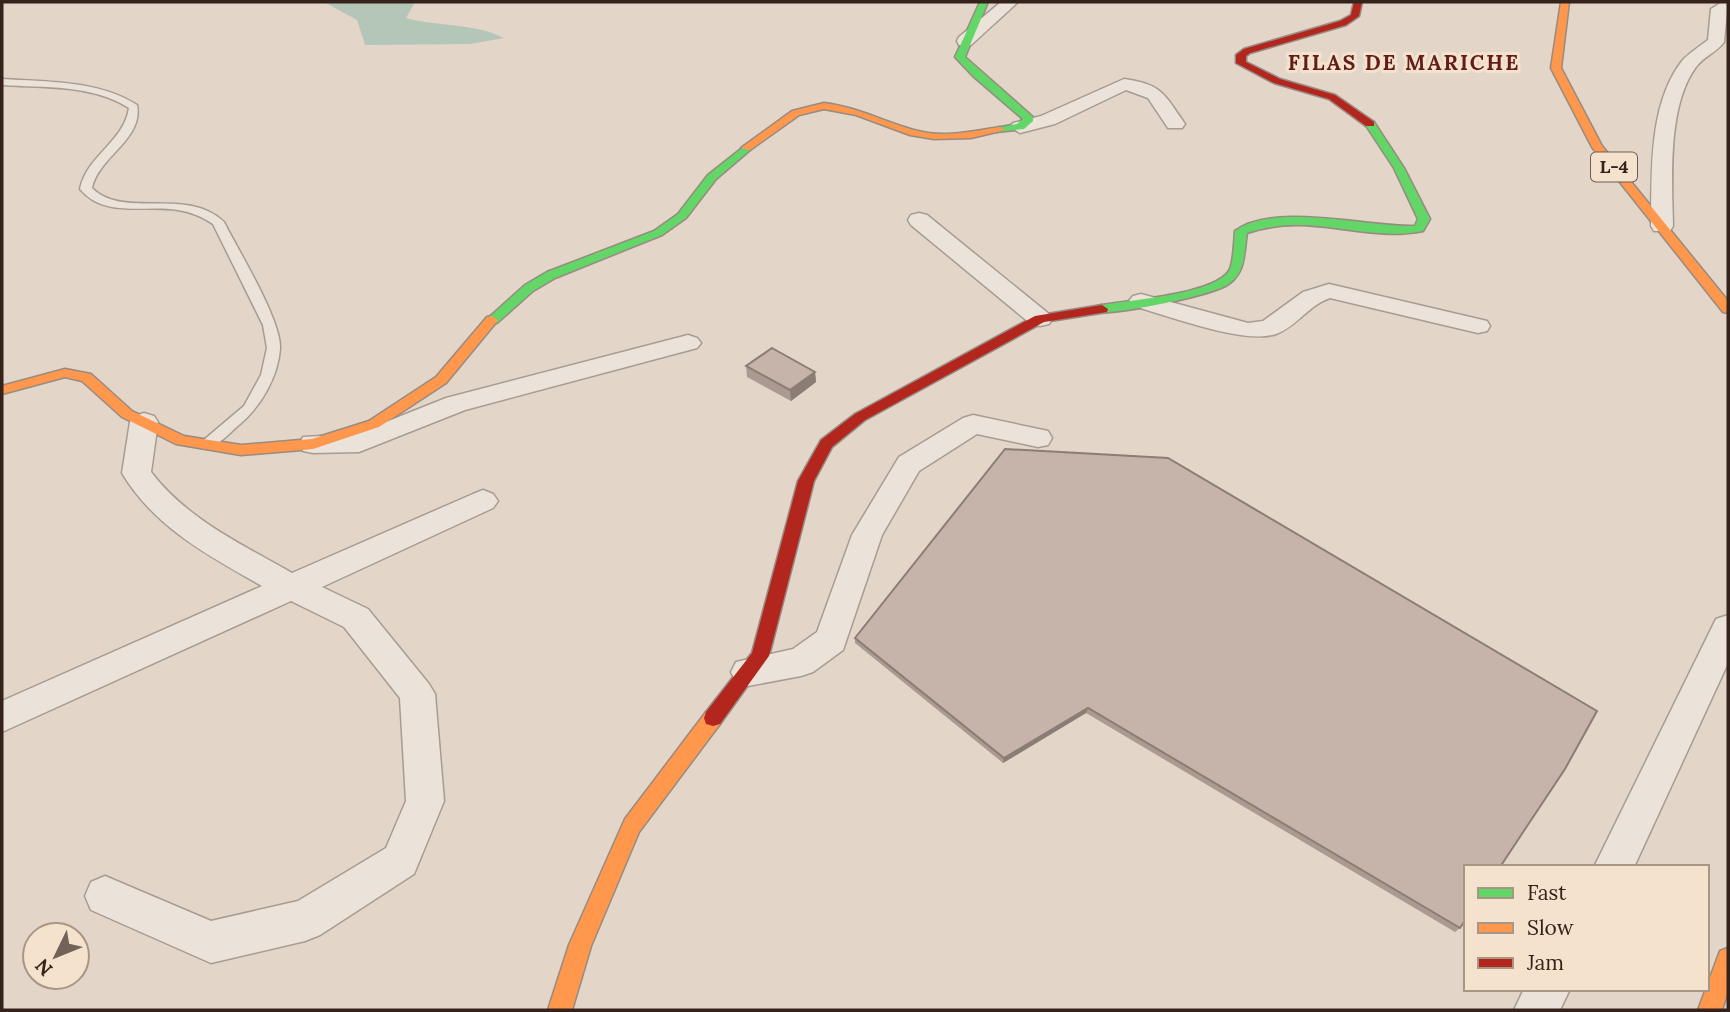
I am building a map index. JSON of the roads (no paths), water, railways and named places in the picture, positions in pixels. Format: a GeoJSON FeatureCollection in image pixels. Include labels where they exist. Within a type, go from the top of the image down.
{"type":"FeatureCollection","features":[{"type":"Feature","properties":{"kind":"street"},"geometry":{"type":"LineString","coordinates":[[984,2],[960,57],[967,68],[1021,107],[1029,119],[1020,127]]}},
{"type":"Feature","properties":{"kind":"street"},"geometry":{"type":"LineString","coordinates":[[965,41],[1010,2]]}},
{"type":"Feature","properties":{"kind":"street"},"geometry":{"type":"LineString","coordinates":[[560,1010],[580,945],[632,826],[760,656],[806,481],[826,444],[860,417],[1040,319],[1205,291],[1227,282],[1240,262],[1241,231],[1255,222],[1279,218],[1399,233],[1419,229],[1424,219],[1399,168],[1368,120],[1332,97],[1277,81],[1241,63],[1241,55],[1247,51],[1343,23],[1355,16],[1358,2]]}},
{"type":"Feature","properties":{"kind":"street","name":"L-4"},"geometry":{"type":"LineString","coordinates":[[1565,2],[1556,68],[1597,147],[1728,309]]}},
{"type":"Feature","properties":{"kind":"street"},"geometry":{"type":"LineString","coordinates":[[1661,226],[1662,156],[1676,87],[1688,65],[1716,42],[1719,9],[1728,5]]}},
{"type":"Feature","properties":{"kind":"street"},"geometry":{"type":"LineString","coordinates":[[313,444],[374,424],[441,380],[493,319],[529,288],[551,275],[658,233],[682,216],[712,177],[782,119],[806,109],[829,104],[849,108],[922,135],[947,138],[1048,120],[1124,84],[1139,86],[1155,94],[1175,124]]}},
{"type":"Feature","properties":{"kind":"street"},"geometry":{"type":"LineString","coordinates":[[919,220],[1040,319]]}},
{"type":"Feature","properties":{"kind":"street"},"geometry":{"type":"LineString","coordinates":[[1142,301],[1248,330],[1270,328],[1311,297],[1329,291],[1478,326]]}},
{"type":"Feature","properties":{"kind":"street"},"geometry":{"type":"LineString","coordinates":[[2,390],[65,373],[86,377],[127,414],[181,440],[241,450],[359,443],[456,404],[688,343]]}},
{"type":"Feature","properties":{"kind":"street"},"geometry":{"type":"LineString","coordinates":[[105,896],[211,942],[304,920],[400,861],[425,801],[417,694],[356,618],[292,587],[200,536],[154,497],[136,473],[145,422]]}},
{"type":"Feature","properties":{"kind":"street"},"geometry":{"type":"LineString","coordinates":[[748,672],[801,662],[831,640],[867,535],[909,464],[973,424],[1038,438]]}},
{"type":"Feature","properties":{"kind":"street"},"geometry":{"type":"LineString","coordinates":[[2,717],[483,502]]}},
{"type":"Feature","properties":{"kind":"street"},"geometry":{"type":"LineString","coordinates":[[1615,865],[1728,628]]}},
{"type":"Feature","properties":{"kind":"street"},"geometry":{"type":"LineString","coordinates":[[1710,1010],[1728,958]]}},
{"type":"Feature","properties":{"kind":"street"},"geometry":{"type":"LineString","coordinates":[[1536,1010],[1547,991]]}},
{"type":"Feature","properties":{"kind":"lane"},"geometry":{"type":"LineString","coordinates":[[2,82],[97,91],[130,103],[134,107],[132,122],[121,141],[89,174],[86,189],[89,194],[110,203],[179,206],[218,222],[270,325],[274,348],[268,375],[249,409],[206,444]]}},
{"type":"Feature","properties":{"kind":"district","name":"FILAS DE MARICHE"},"geometry":{"type":"Point","coordinates":[1404,63]}}]}
